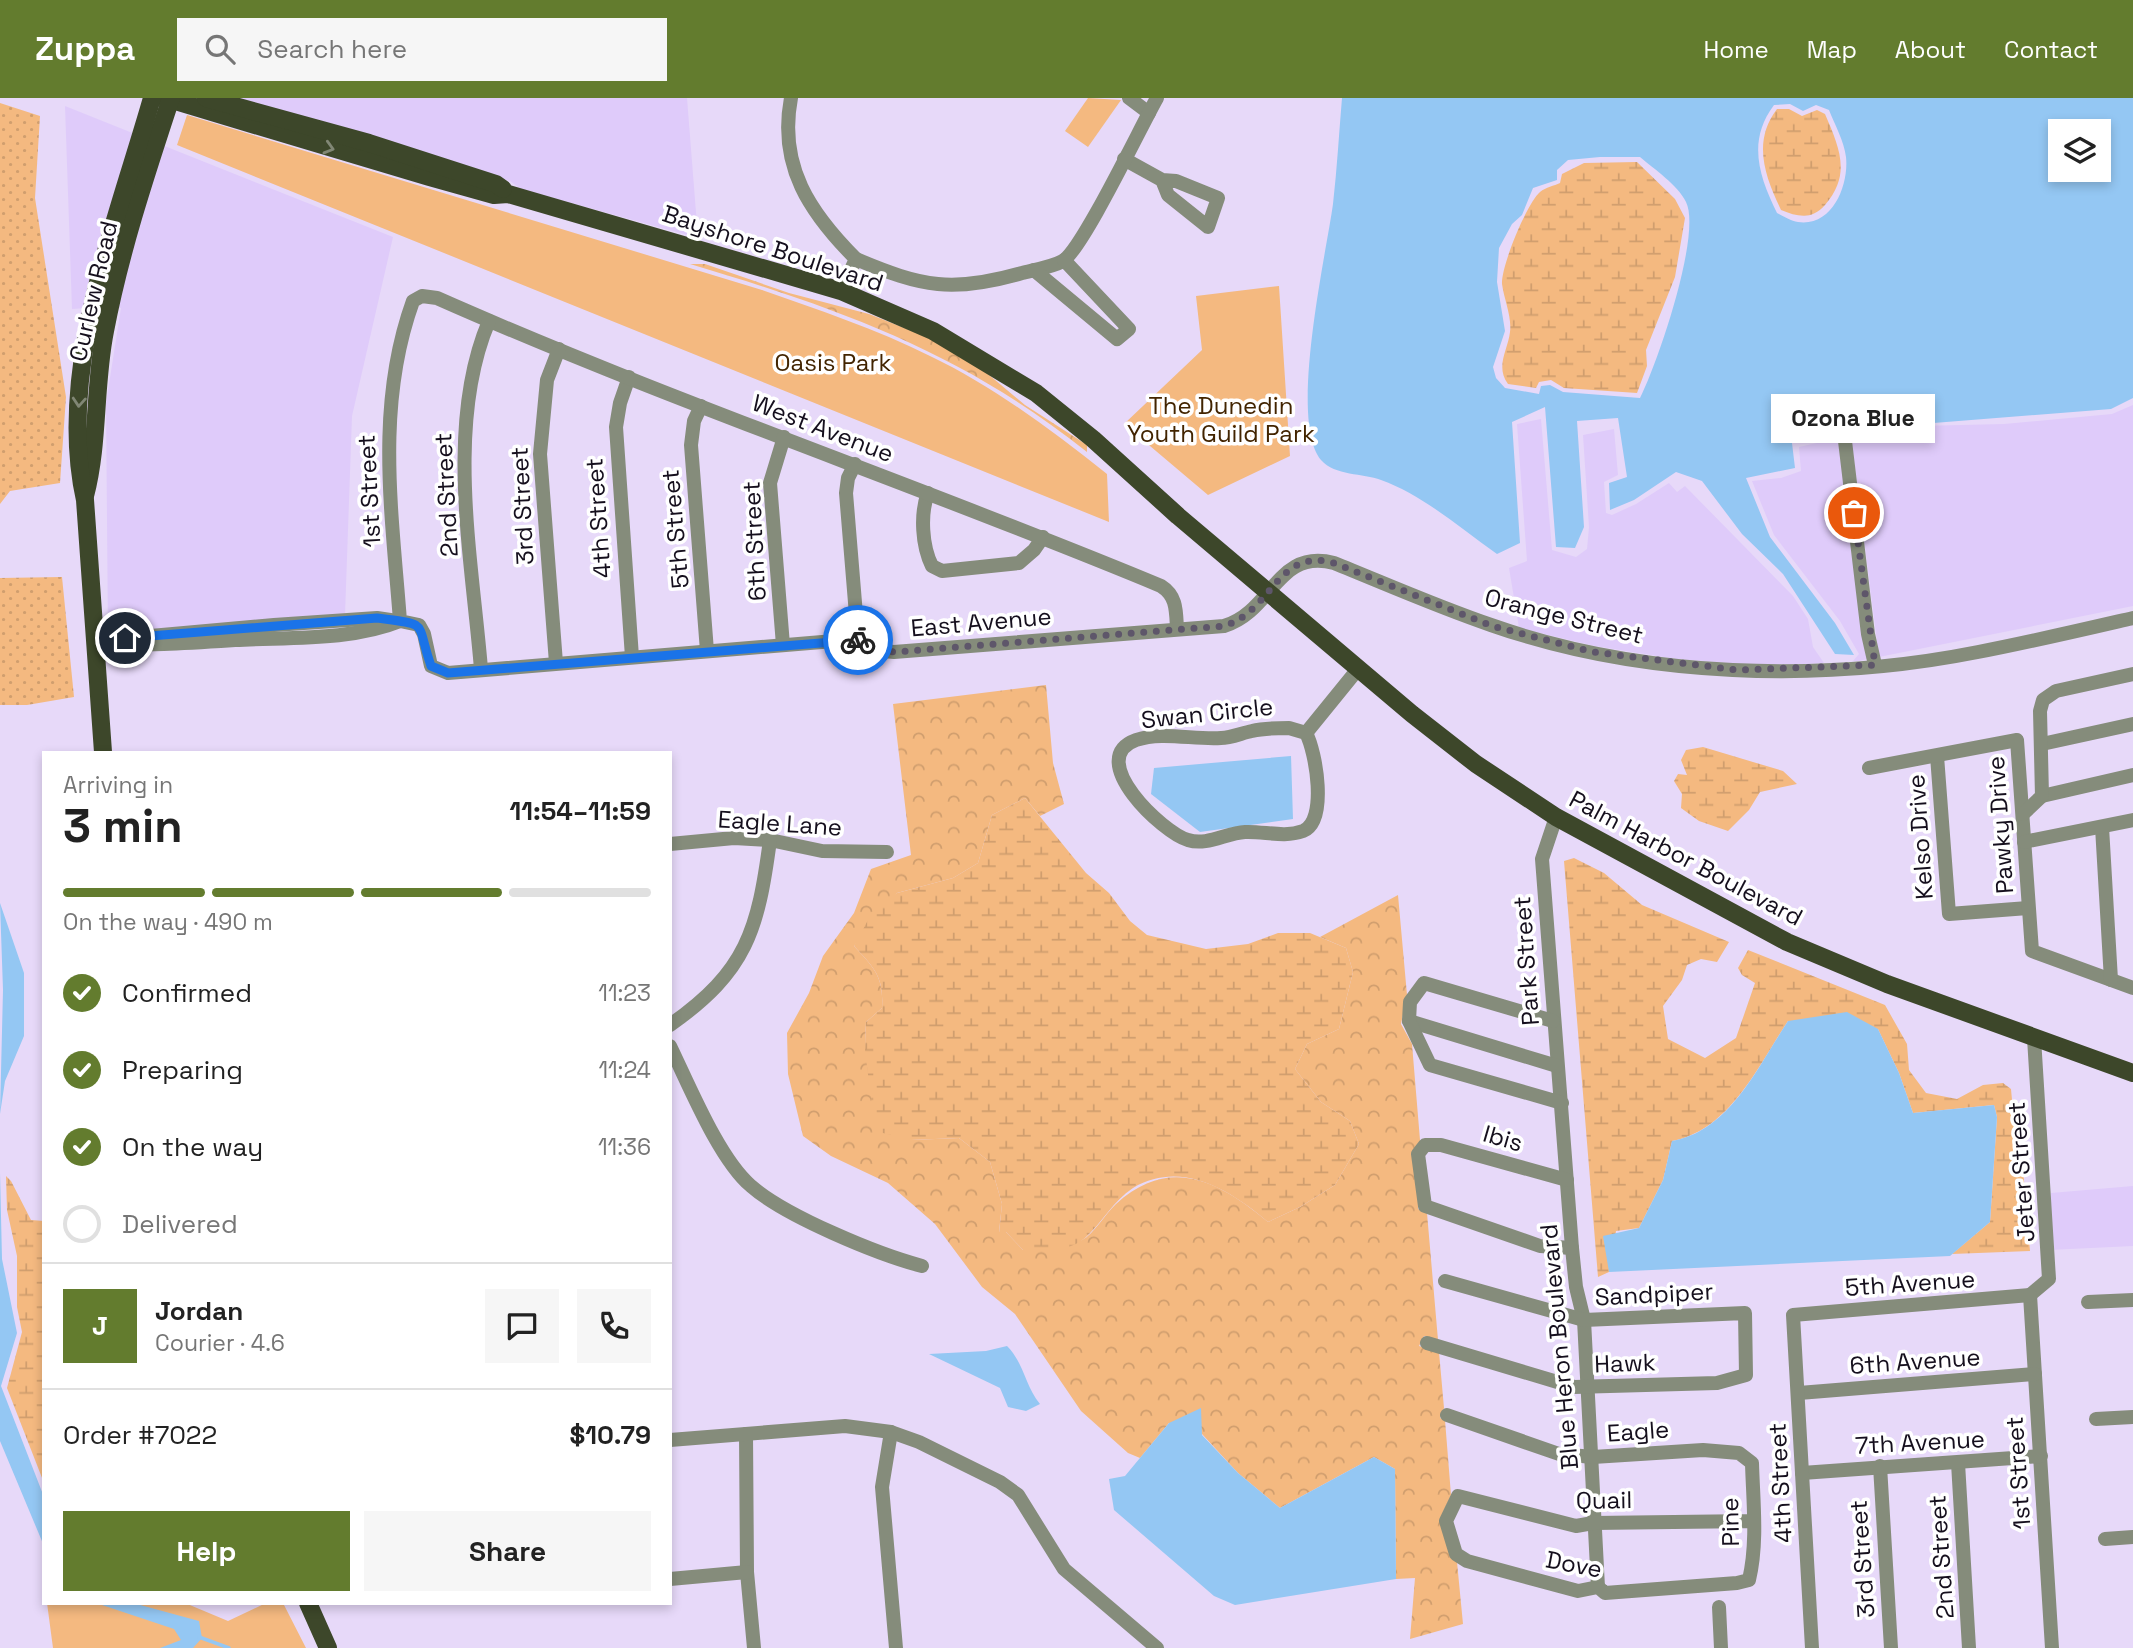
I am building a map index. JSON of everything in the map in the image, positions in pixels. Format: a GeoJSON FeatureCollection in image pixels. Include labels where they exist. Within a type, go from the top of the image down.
{"type":"FeatureCollection","features":[{"type":"Feature","properties":{"kind":"main road","name":"Bayshore Boulevard"},"geometry":{"type":"LineString","coordinates":[[205,98],[430,162],[496,184],[508,194]]}},
{"type":"Feature","properties":{"kind":"main road","name":"Bayshore Boulevard"},"geometry":{"type":"LineString","coordinates":[[164,99],[429,177],[494,195],[508,194],[841,291],[933,331],[1035,393],[1093,439],[1269,592]]}},
{"type":"Feature","properties":{"kind":"main road","name":"Curlew Road"},"geometry":{"type":"LineString","coordinates":[[85,499],[93,466],[96,401],[104,332],[164,99]]}},
{"type":"Feature","properties":{"kind":"main road","name":"Curlew Road"},"geometry":{"type":"LineString","coordinates":[[103,751],[85,499],[78,468],[86,343],[102,272],[164,99]]}},
{"type":"Feature","properties":{"kind":"main road","name":"Palm Harbor Boulevard"},"geometry":{"type":"LineString","coordinates":[[1269,592],[1358,670],[1476,764],[1556,817],[1787,942],[1887,984],[2133,1073]]}},
{"type":"Feature","properties":{"kind":"main road"},"geometry":{"type":"LineString","coordinates":[[309,1605],[328,1648]]}},
{"type":"Feature","properties":{"kind":"street"},"geometry":{"type":"LineString","coordinates":[[791,98],[788,135],[790,156],[800,185],[816,215],[856,259],[926,284],[952,286],[973,286],[1064,260],[1083,235],[1157,98]]}},
{"type":"Feature","properties":{"kind":"street"},"geometry":{"type":"LineString","coordinates":[[1129,98],[1149,113]]}},
{"type":"Feature","properties":{"kind":"street"},"geometry":{"type":"LineString","coordinates":[[1124,159],[1162,180]]}},
{"type":"Feature","properties":{"kind":"street"},"geometry":{"type":"LineString","coordinates":[[841,291],[856,259]]}},
{"type":"Feature","properties":{"kind":"street"},"geometry":{"type":"LineString","coordinates":[[1034,270],[1118,339],[1129,329],[1064,260]]}},
{"type":"Feature","properties":{"kind":"street","name":"West Avenue"},"geometry":{"type":"LineString","coordinates":[[422,296],[437,298],[701,406],[1043,537],[1171,592],[1175,603],[1177,629]]}},
{"type":"Feature","properties":{"kind":"street","name":"1st Street"},"geometry":{"type":"LineString","coordinates":[[400,621],[389,477],[390,392],[406,320],[413,302],[422,296]]}},
{"type":"Feature","properties":{"kind":"street","name":"2nd Street"},"geometry":{"type":"LineString","coordinates":[[481,669],[464,428],[475,353],[489,321]]}},
{"type":"Feature","properties":{"kind":"street","name":"3rd Street"},"geometry":{"type":"LineString","coordinates":[[556,663],[540,454],[547,380],[559,349]]}},
{"type":"Feature","properties":{"kind":"street","name":"4th Street"},"geometry":{"type":"LineString","coordinates":[[629,377],[620,403],[616,428],[632,657]]}},
{"type":"Feature","properties":{"kind":"street","name":"5th Street"},"geometry":{"type":"LineString","coordinates":[[701,406],[694,421],[691,445],[707,651]]}},
{"type":"Feature","properties":{"kind":"street","name":"6th Street"},"geometry":{"type":"LineString","coordinates":[[783,645],[770,483],[784,437]]}},
{"type":"Feature","properties":{"kind":"street"},"geometry":{"type":"LineString","coordinates":[[1845,441],[1868,634],[1875,665]]}},
{"type":"Feature","properties":{"kind":"street"},"geometry":{"type":"LineString","coordinates":[[855,464],[848,478],[846,493],[858,639]]}},
{"type":"Feature","properties":{"kind":"street"},"geometry":{"type":"LineString","coordinates":[[928,493],[923,517],[927,556],[932,566],[942,571],[1018,564],[1043,537]]}},
{"type":"Feature","properties":{"kind":"street","name":"Orange Street"},"geometry":{"type":"LineString","coordinates":[[1269,592],[1293,566],[1314,559],[1334,563],[1492,626],[1593,652],[1722,670],[1771,671],[1852,667],[1977,653],[2133,618]]}},
{"type":"Feature","properties":{"kind":"street","name":"East Avenue"},"geometry":{"type":"LineString","coordinates":[[400,621],[419,625],[424,634],[431,666],[448,673],[858,639],[872,650],[894,652],[1177,629],[1237,622],[1249,615],[1269,592]]}},
{"type":"Feature","properties":{"kind":"street"},"geometry":{"type":"LineString","coordinates":[[95,644],[140,646],[275,638],[379,630],[400,621]]}},
{"type":"Feature","properties":{"kind":"street","name":"Swan Circle"},"geometry":{"type":"LineString","coordinates":[[1306,733],[1358,670]]}},
{"type":"Feature","properties":{"kind":"street"},"geometry":{"type":"LineString","coordinates":[[2042,796],[2040,711],[2047,695],[2133,674]]}},
{"type":"Feature","properties":{"kind":"street"},"geometry":{"type":"LineString","coordinates":[[2042,744],[2133,724]]}},
{"type":"Feature","properties":{"kind":"street","name":"Swan Circle"},"geometry":{"type":"LineString","coordinates":[[1289,728],[1306,733],[1314,747],[1318,809],[1314,822],[1305,830],[1297,832],[1243,832],[1207,841],[1190,841],[1177,836],[1127,789],[1121,776],[1119,759],[1125,747],[1137,740],[1175,737],[1223,738],[1254,730],[1289,728]]}},
{"type":"Feature","properties":{"kind":"street","name":"Pawky Drive"},"geometry":{"type":"LineString","coordinates":[[1937,756],[2017,740],[2032,951],[2111,980]]}},
{"type":"Feature","properties":{"kind":"street"},"geometry":{"type":"LineString","coordinates":[[1869,768],[1937,756]]}},
{"type":"Feature","properties":{"kind":"street","name":"Kelso Drive"},"geometry":{"type":"LineString","coordinates":[[1937,756],[1949,914],[2028,908]]}},
{"type":"Feature","properties":{"kind":"street"},"geometry":{"type":"LineString","coordinates":[[2023,814],[2042,796],[2133,775]]}},
{"type":"Feature","properties":{"kind":"street","name":"Park Street"},"geometry":{"type":"LineString","coordinates":[[1556,817],[1542,859],[1553,1021],[1562,1103]]}},
{"type":"Feature","properties":{"kind":"street"},"geometry":{"type":"LineString","coordinates":[[2024,842],[2133,820]]}},
{"type":"Feature","properties":{"kind":"street"},"geometry":{"type":"LineString","coordinates":[[2102,827],[2111,980],[2133,988]]}},
{"type":"Feature","properties":{"kind":"street","name":"Eagle Lane"},"geometry":{"type":"LineString","coordinates":[[672,844],[734,838],[770,841],[822,851],[887,852]]}},
{"type":"Feature","properties":{"kind":"street"},"geometry":{"type":"LineString","coordinates":[[672,1024],[703,1002],[740,958],[754,930],[770,841]]}},
{"type":"Feature","properties":{"kind":"street"},"geometry":{"type":"LineString","coordinates":[[1553,1021],[1424,983],[1410,1002],[1409,1021],[1430,1065],[1562,1103]]}},
{"type":"Feature","properties":{"kind":"street"},"geometry":{"type":"LineString","coordinates":[[1409,1021],[1557,1066]]}},
{"type":"Feature","properties":{"kind":"street","name":"Jeter Street"},"geometry":{"type":"LineString","coordinates":[[2030,1296],[2049,1279],[2034,1038]]}},
{"type":"Feature","properties":{"kind":"street"},"geometry":{"type":"LineString","coordinates":[[672,1050],[706,1118],[735,1167],[751,1186],[803,1218],[896,1259],[922,1266]]}},
{"type":"Feature","properties":{"kind":"street","name":"Blue Heron Boulevard"},"geometry":{"type":"LineString","coordinates":[[1562,1103],[1576,1287],[1584,1320],[1598,1587]]}},
{"type":"Feature","properties":{"kind":"street","name":"Ibis"},"geometry":{"type":"LineString","coordinates":[[1567,1180],[1441,1145],[1425,1145],[1418,1154],[1425,1206],[1540,1245],[1573,1248]]}},
{"type":"Feature","properties":{"kind":"street","name":"Sandpiper"},"geometry":{"type":"LineString","coordinates":[[1445,1281],[1584,1320],[1745,1313],[1746,1375]]}},
{"type":"Feature","properties":{"kind":"street","name":"1st Street"},"geometry":{"type":"LineString","coordinates":[[2030,1296],[2052,1648]]}},
{"type":"Feature","properties":{"kind":"street","name":"5th Avenue"},"geometry":{"type":"LineString","coordinates":[[1793,1315],[2030,1296]]}},
{"type":"Feature","properties":{"kind":"street"},"geometry":{"type":"LineString","coordinates":[[2088,1302],[2133,1300]]}},
{"type":"Feature","properties":{"kind":"street","name":"4th Street"},"geometry":{"type":"LineString","coordinates":[[1793,1315],[1812,1648]]}},
{"type":"Feature","properties":{"kind":"street","name":"Hawk"},"geometry":{"type":"LineString","coordinates":[[1427,1343],[1574,1387],[1717,1383],[1746,1375]]}},
{"type":"Feature","properties":{"kind":"street","name":"6th Avenue"},"geometry":{"type":"LineString","coordinates":[[1799,1393],[2035,1374]]}},
{"type":"Feature","properties":{"kind":"street","name":"Eagle"},"geometry":{"type":"LineString","coordinates":[[1447,1415],[1559,1454],[1593,1457],[1703,1450],[1738,1453],[1752,1463]]}},
{"type":"Feature","properties":{"kind":"street"},"geometry":{"type":"LineString","coordinates":[[2096,1419],[2133,1417]]}},
{"type":"Feature","properties":{"kind":"street"},"geometry":{"type":"LineString","coordinates":[[672,1440],[845,1426],[891,1432],[919,1442],[1000,1482],[1018,1495],[1064,1569],[1157,1648]]}},
{"type":"Feature","properties":{"kind":"street"},"geometry":{"type":"LineString","coordinates":[[891,1432],[882,1487],[897,1648]]}},
{"type":"Feature","properties":{"kind":"street"},"geometry":{"type":"LineString","coordinates":[[746,1434],[747,1572],[754,1648]]}},
{"type":"Feature","properties":{"kind":"street","name":"7th Avenue"},"geometry":{"type":"LineString","coordinates":[[1802,1473],[2041,1455]]}},
{"type":"Feature","properties":{"kind":"street","name":"Pine"},"geometry":{"type":"LineString","coordinates":[[1749,1580],[1754,1556],[1752,1463]]}},
{"type":"Feature","properties":{"kind":"street","name":"2nd Street"},"geometry":{"type":"LineString","coordinates":[[1958,1463],[1969,1648]]}},
{"type":"Feature","properties":{"kind":"street","name":"3rd Street"},"geometry":{"type":"LineString","coordinates":[[1880,1466],[1891,1648]]}},
{"type":"Feature","properties":{"kind":"street","name":"Quail"},"geometry":{"type":"LineString","coordinates":[[1458,1496],[1576,1526],[1593,1522],[1754,1521]]}},
{"type":"Feature","properties":{"kind":"street","name":"Dove"},"geometry":{"type":"LineString","coordinates":[[1458,1496],[1446,1521],[1456,1554],[1467,1562],[1578,1591],[1598,1587],[1605,1593],[1622,1594],[1749,1580]]}},
{"type":"Feature","properties":{"kind":"street"},"geometry":{"type":"LineString","coordinates":[[2105,1539],[2133,1536]]}},
{"type":"Feature","properties":{"kind":"street"},"geometry":{"type":"LineString","coordinates":[[672,1579],[747,1572]]}},
{"type":"Feature","properties":{"kind":"street"},"geometry":{"type":"LineString","coordinates":[[1719,1607],[1719,1648]]}},
{"type":"Feature","properties":{"kind":"shaded area"},"geometry":{"type":"Polygon","coordinates":[[[225,98],[687,98],[698,238],[521,189],[510,181],[225,98]]]}},
{"type":"Feature","properties":{"kind":"shaded area"},"geometry":{"type":"Polygon","coordinates":[[[65,106],[135,134],[87,308],[72,309],[65,106]]]}},
{"type":"Feature","properties":{"kind":"shaded area"},"geometry":{"type":"Polygon","coordinates":[[[162,145],[393,237],[352,416],[345,615],[139,630],[108,636],[106,403],[121,308],[116,308],[162,145]]]}},
{"type":"Feature","properties":{"kind":"shaded area"},"geometry":{"type":"Polygon","coordinates":[[[2133,405],[2133,606],[1879,657],[1851,436],[1919,426],[2004,424],[2112,414],[2133,405]]]}},
{"type":"Feature","properties":{"kind":"shaded area"},"geometry":{"type":"Polygon","coordinates":[[[1541,419],[1552,550],[1576,557],[1587,549],[1589,527],[1583,435],[1614,429],[1618,475],[1604,482],[1606,513],[1612,515],[1636,504],[1669,483],[1677,492],[1685,486],[1793,596],[1808,619],[1813,647],[1824,663],[1771,666],[1676,659],[1595,646],[1519,628],[1509,568],[1527,561],[1517,424],[1541,419]]]}},
{"type":"Feature","properties":{"kind":"shaded area"},"geometry":{"type":"Polygon","coordinates":[[[1839,438],[1867,659],[1860,661],[1853,661],[1859,654],[1840,621],[1774,535],[1752,481],[1781,478],[1801,471],[1799,447],[1839,438]]]}},
{"type":"Feature","properties":{"kind":"shaded area"},"geometry":{"type":"Polygon","coordinates":[[[2133,1186],[2133,1246],[2049,1250],[2046,1197],[2051,1196],[2051,1193],[2133,1186]]]}},
{"type":"Feature","properties":{"kind":"green space"},"geometry":{"type":"Polygon","coordinates":[[[1088,98],[1121,100],[1088,147],[1065,131],[1088,98]]]}},
{"type":"Feature","properties":{"kind":"green space"},"geometry":{"type":"Polygon","coordinates":[[[0,103],[40,116],[35,198],[66,397],[60,483],[10,491],[0,504],[0,103]]]}},
{"type":"Feature","properties":{"kind":"green space"},"geometry":{"type":"Polygon","coordinates":[[[1777,109],[1789,109],[1802,116],[1817,110],[1825,114],[1835,138],[1841,171],[1838,182],[1825,205],[1810,215],[1781,210],[1770,185],[1763,146],[1769,121],[1777,109]]]}},
{"type":"Feature","properties":{"kind":"green space","name":"Oasis Park"},"geometry":{"type":"Polygon","coordinates":[[[187,115],[762,290],[910,346],[1000,395],[1107,474],[1109,522],[177,145],[187,115]]]}},
{"type":"Feature","properties":{"kind":"green space"},"geometry":{"type":"Polygon","coordinates":[[[1637,162],[1675,199],[1685,218],[1675,277],[1646,350],[1647,366],[1637,393],[1564,388],[1551,380],[1539,382],[1536,388],[1508,384],[1502,364],[1510,326],[1502,284],[1503,275],[1510,250],[1528,208],[1540,192],[1560,183],[1562,174],[1584,163],[1637,162]]]}},
{"type":"Feature","properties":{"kind":"green space"},"geometry":{"type":"Polygon","coordinates":[[[690,264],[705,264],[789,293],[869,314],[940,342],[970,359],[1025,405],[1087,445],[1087,452],[1041,417],[994,387],[899,338],[798,298],[690,264]]]}},
{"type":"Feature","properties":{"kind":"green space","name":"The Dunedin Youth Guild Park"},"geometry":{"type":"Polygon","coordinates":[[[1279,286],[1290,456],[1208,495],[1124,424],[1202,350],[1196,296],[1279,286]]]}},
{"type":"Feature","properties":{"kind":"green space"},"geometry":{"type":"Polygon","coordinates":[[[62,577],[74,697],[27,705],[0,705],[0,578],[62,577]]]}},
{"type":"Feature","properties":{"kind":"green space"},"geometry":{"type":"Polygon","coordinates":[[[1046,685],[1053,763],[1064,804],[1040,816],[1025,798],[992,815],[978,863],[953,878],[897,893],[854,946],[876,973],[881,988],[882,1008],[866,1022],[867,1060],[875,1086],[911,1140],[959,1138],[990,1162],[1002,1204],[999,1232],[1006,1232],[1023,1250],[1082,1240],[1116,1204],[1136,1189],[1156,1180],[1175,1177],[1213,1185],[1250,1207],[1268,1222],[1300,1207],[1335,1185],[1359,1144],[1350,1121],[1321,1102],[1295,1069],[1307,1044],[1339,1029],[1353,972],[1346,948],[1320,937],[1398,895],[1407,995],[1401,1024],[1412,1044],[1420,1140],[1418,1209],[1427,1213],[1438,1340],[1424,1336],[1419,1346],[1439,1352],[1444,1408],[1440,1418],[1445,1420],[1451,1495],[1440,1519],[1457,1562],[1463,1624],[1410,1639],[1415,1578],[1396,1579],[1395,1469],[1374,1457],[1280,1508],[1238,1473],[1202,1434],[1169,1423],[1140,1458],[1128,1453],[1081,1411],[1015,1314],[982,1287],[935,1224],[888,1183],[831,1156],[803,1136],[788,1074],[787,1033],[809,993],[823,956],[854,913],[871,869],[911,855],[893,704],[1046,685]]]}},
{"type":"Feature","properties":{"kind":"green space"},"geometry":{"type":"Polygon","coordinates":[[[1703,747],[1783,771],[1797,784],[1760,792],[1749,810],[1728,831],[1699,821],[1681,808],[1682,794],[1674,781],[1678,774],[1687,775],[1681,760],[1686,750],[1703,747]]]}},
{"type":"Feature","properties":{"kind":"green space"},"geometry":{"type":"Polygon","coordinates":[[[1025,798],[1086,873],[1109,893],[1130,921],[1147,935],[1206,949],[1248,944],[1278,933],[1310,933],[1346,948],[1353,972],[1339,1029],[1307,1044],[1295,1069],[1321,1102],[1350,1121],[1359,1144],[1335,1185],[1300,1207],[1268,1222],[1254,1210],[1205,1182],[1170,1177],[1151,1180],[1126,1193],[1079,1243],[1056,1250],[1023,1250],[1006,1232],[999,1233],[1002,1204],[990,1162],[959,1138],[911,1140],[875,1131],[865,1050],[866,1022],[882,1008],[881,988],[876,973],[854,946],[874,909],[897,893],[953,878],[978,863],[992,815],[1025,798]]]}},
{"type":"Feature","properties":{"kind":"green space"},"geometry":{"type":"Polygon","coordinates":[[[1574,858],[1604,873],[1642,905],[1729,942],[1717,962],[1701,959],[1687,965],[1682,980],[1663,1006],[1668,1039],[1705,1058],[1736,1038],[1755,983],[1742,975],[1738,968],[1748,950],[1885,1005],[1907,1044],[1909,1070],[1926,1093],[1957,1099],[1983,1085],[2003,1083],[2011,1089],[2013,1111],[2018,1110],[2030,1251],[1952,1254],[1990,1222],[1997,1117],[1994,1105],[1913,1113],[1899,1073],[1878,1029],[1788,1021],[1753,1076],[1726,1110],[1692,1135],[1672,1141],[1663,1180],[1639,1228],[1616,1231],[1609,1272],[1598,1277],[1564,861],[1574,858]]]}},
{"type":"Feature","properties":{"kind":"green space"},"geometry":{"type":"Polygon","coordinates":[[[6,1176],[31,1220],[42,1221],[42,1478],[7,1388],[22,1332],[17,1307],[17,1256],[7,1210],[6,1176]]]}},
{"type":"Feature","properties":{"kind":"green space"},"geometry":{"type":"Polygon","coordinates":[[[47,1605],[190,1605],[228,1621],[262,1605],[284,1605],[306,1648],[53,1648],[47,1605]]]}},
{"type":"Feature","properties":{"kind":"water"},"geometry":{"type":"Polygon","coordinates":[[[1342,98],[2133,98],[2133,398],[2111,409],[1858,429],[1792,443],[1795,468],[1746,478],[1770,537],[1835,623],[1854,655],[1835,654],[1783,574],[1742,534],[1702,481],[1676,472],[1634,500],[1610,510],[1609,483],[1627,477],[1618,418],[1577,421],[1584,527],[1575,548],[1556,547],[1545,407],[1512,422],[1520,543],[1497,554],[1412,494],[1381,480],[1341,472],[1321,460],[1312,440],[1308,411],[1308,375],[1317,297],[1333,204],[1342,98]],[[1790,104],[1774,105],[1766,118],[1758,145],[1761,172],[1777,213],[1795,221],[1810,222],[1821,218],[1836,202],[1845,179],[1846,157],[1829,110],[1816,105],[1803,111],[1790,104]],[[1640,157],[1568,160],[1557,170],[1557,180],[1533,188],[1522,215],[1512,224],[1499,248],[1497,282],[1505,331],[1493,367],[1496,378],[1505,388],[1539,394],[1541,386],[1550,385],[1563,392],[1640,398],[1648,381],[1683,269],[1688,241],[1689,218],[1686,202],[1672,183],[1640,157]]]}},
{"type":"Feature","properties":{"kind":"water"},"geometry":{"type":"Polygon","coordinates":[[[1291,756],[1293,819],[1200,832],[1151,794],[1154,768],[1291,756]]]}},
{"type":"Feature","properties":{"kind":"water"},"geometry":{"type":"Polygon","coordinates":[[[0,903],[24,973],[24,1036],[5,1081],[0,1114],[3,990],[0,903]]]}},
{"type":"Feature","properties":{"kind":"water"},"geometry":{"type":"Polygon","coordinates":[[[1847,1012],[1878,1029],[1899,1073],[1913,1113],[1994,1105],[1997,1117],[1990,1222],[1950,1256],[1609,1272],[1603,1236],[1639,1228],[1663,1180],[1672,1141],[1692,1135],[1726,1111],[1753,1076],[1788,1021],[1847,1012]]]}},
{"type":"Feature","properties":{"kind":"water"},"geometry":{"type":"Polygon","coordinates":[[[0,1173],[2,1259],[17,1333],[1,1386],[42,1492],[42,1541],[0,1441],[0,1173]]]}},
{"type":"Feature","properties":{"kind":"water"},"geometry":{"type":"Polygon","coordinates":[[[1007,1346],[1040,1404],[1026,1411],[1008,1407],[1000,1388],[929,1354],[986,1351],[1007,1346]]]}},
{"type":"Feature","properties":{"kind":"water"},"geometry":{"type":"Polygon","coordinates":[[[1201,1408],[1202,1435],[1238,1473],[1280,1508],[1374,1457],[1395,1469],[1396,1579],[1235,1605],[1214,1596],[1114,1510],[1109,1479],[1125,1476],[1169,1423],[1201,1408]]]}},
{"type":"Feature","properties":{"kind":"water"},"geometry":{"type":"Polygon","coordinates":[[[102,1605],[140,1605],[199,1621],[202,1638],[193,1648],[160,1648],[181,1640],[174,1629],[102,1605]]]}},
{"type":"Feature","properties":{"kind":"waterway"},"geometry":{"type":"LineString","coordinates":[[199,1637],[229,1648]]}},
{"type":"Feature","properties":{"kind":"way so far"},"geometry":{"type":"LineString","coordinates":[[858,640],[864,647],[872,650],[894,652],[1224,626],[1249,615],[1293,566],[1314,559],[1334,563],[1492,626],[1593,652],[1722,670],[1786,671],[1875,665],[1868,634],[1854,513]]}},
{"type":"Feature","properties":{"kind":"place","name":"Ozona Blue"},"geometry":{"type":"Point","coordinates":[1854,513]}},
{"type":"Feature","properties":{"kind":"route"},"geometry":{"type":"LineString","coordinates":[[125,638],[234,627],[377,618],[419,625],[424,634],[431,666],[448,673],[858,640]]}}]}
